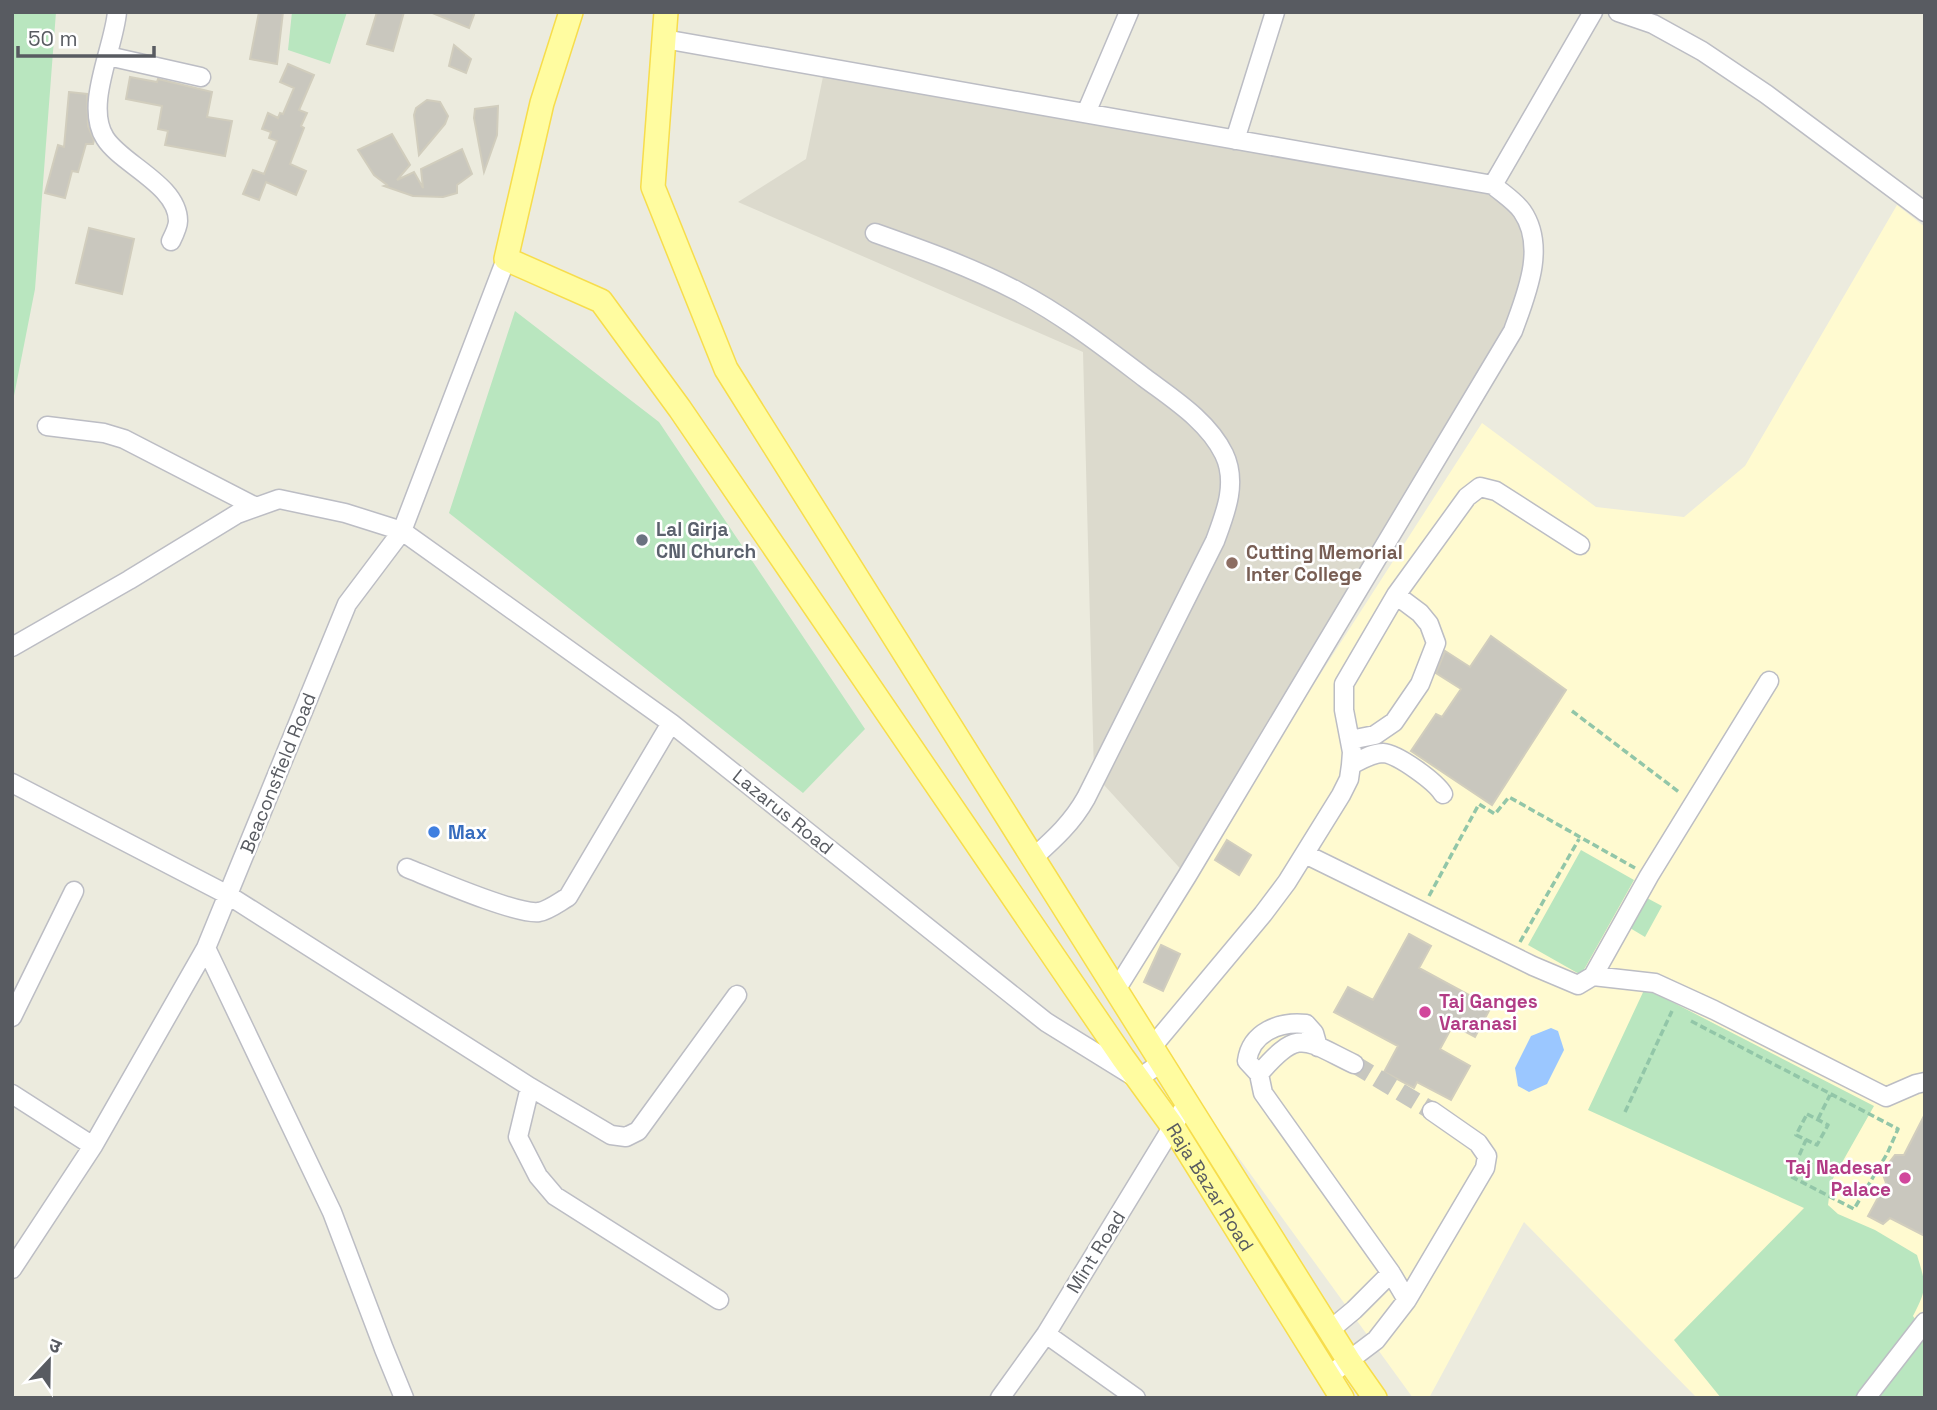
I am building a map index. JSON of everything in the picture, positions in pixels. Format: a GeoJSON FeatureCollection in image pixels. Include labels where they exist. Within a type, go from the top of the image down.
{"type":"FeatureCollection","features":[{"type":"Feature","properties":{"kind":"main road"},"geometry":{"type":"LineString","coordinates":[[506,259],[542,103],[571,12]]}},
{"type":"Feature","properties":{"kind":"main road","name":"Raja Bazar Road"},"geometry":{"type":"LineString","coordinates":[[666,12],[653,187],[726,369],[1374,1398]]}},
{"type":"Feature","properties":{"kind":"main road","name":"Raja Bazar Road"},"geometry":{"type":"LineString","coordinates":[[506,259],[601,301],[687,420],[1173,1127],[1342,1398]]}},
{"type":"Feature","properties":{"kind":"street"},"geometry":{"type":"LineString","coordinates":[[117,12],[116,32],[99,89],[98,117],[104,138],[167,194],[177,212],[178,223],[171,241]]}},
{"type":"Feature","properties":{"kind":"street"},"geometry":{"type":"LineString","coordinates":[[1086,113],[1129,12]]}},
{"type":"Feature","properties":{"kind":"street"},"geometry":{"type":"LineString","coordinates":[[1236,140],[1275,12]]}},
{"type":"Feature","properties":{"kind":"street"},"geometry":{"type":"LineString","coordinates":[[1493,185],[1593,12]]}},
{"type":"Feature","properties":{"kind":"street"},"geometry":{"type":"LineString","coordinates":[[1618,12],[1653,24],[1702,51],[1766,94],[1925,212]]}},
{"type":"Feature","properties":{"kind":"street"},"geometry":{"type":"LineString","coordinates":[[664,39],[1493,185],[1522,211],[1534,242],[1530,282],[1513,331],[1116,990]]}},
{"type":"Feature","properties":{"kind":"street"},"geometry":{"type":"LineString","coordinates":[[108,56],[201,77]]}},
{"type":"Feature","properties":{"kind":"street"},"geometry":{"type":"LineString","coordinates":[[875,233],[961,264],[1019,292],[1073,326],[1186,408],[1214,437],[1226,456],[1231,481],[1227,509],[1215,541],[1075,817],[1033,859]]}},
{"type":"Feature","properties":{"kind":"street","name":"Beaconsfield Road"},"geometry":{"type":"LineString","coordinates":[[12,1269],[93,1146],[206,947],[347,604],[401,531],[506,259]]}},
{"type":"Feature","properties":{"kind":"street"},"geometry":{"type":"LineString","coordinates":[[47,426],[104,433],[124,439],[256,507]]}},
{"type":"Feature","properties":{"kind":"street"},"geometry":{"type":"LineString","coordinates":[[1138,1079],[1263,914],[1305,854],[1341,795],[1352,765],[1344,710],[1344,684],[1396,595],[1466,497],[1480,487],[1496,491],[1580,545]]}},
{"type":"Feature","properties":{"kind":"street","name":"Lazarus Road"},"geometry":{"type":"LineString","coordinates":[[12,647],[130,580],[237,513],[279,499],[345,513],[401,531],[671,723],[1046,1022],[1138,1079]]}},
{"type":"Feature","properties":{"kind":"street"},"geometry":{"type":"LineString","coordinates":[[1350,740],[1375,735],[1394,722],[1420,684],[1436,643],[1429,624],[1420,613],[1396,595]]}},
{"type":"Feature","properties":{"kind":"street"},"geometry":{"type":"LineString","coordinates":[[1305,854],[1512,956],[1578,985],[1593,976],[1649,876],[1769,681]]}},
{"type":"Feature","properties":{"kind":"street"},"geometry":{"type":"LineString","coordinates":[[407,868],[500,904],[537,912],[550,908],[568,897],[671,723]]}},
{"type":"Feature","properties":{"kind":"street"},"geometry":{"type":"LineString","coordinates":[[1352,765],[1385,753],[1438,786],[1443,794]]}},
{"type":"Feature","properties":{"kind":"street"},"geometry":{"type":"LineString","coordinates":[[12,783],[228,895],[530,1087],[611,1135],[626,1138],[638,1130],[737,995]]}},
{"type":"Feature","properties":{"kind":"street"},"geometry":{"type":"LineString","coordinates":[[12,1017],[74,891]]}},
{"type":"Feature","properties":{"kind":"street"},"geometry":{"type":"LineString","coordinates":[[206,947],[332,1212],[404,1398]]}},
{"type":"Feature","properties":{"kind":"street"},"geometry":{"type":"LineString","coordinates":[[1593,976],[1655,983],[1886,1097],[1925,1082]]}},
{"type":"Feature","properties":{"kind":"street"},"geometry":{"type":"LineString","coordinates":[[1318,1047],[1314,1033],[1306,1024],[1289,1022],[1268,1030],[1248,1052],[1247,1061],[1259,1074],[1263,1093],[1391,1273],[1407,1300]]}},
{"type":"Feature","properties":{"kind":"street"},"geometry":{"type":"LineString","coordinates":[[1259,1074],[1279,1051],[1290,1044],[1307,1041],[1354,1064]]}},
{"type":"Feature","properties":{"kind":"street"},"geometry":{"type":"LineString","coordinates":[[530,1087],[518,1137],[538,1176],[555,1196],[719,1300]]}},
{"type":"Feature","properties":{"kind":"street"},"geometry":{"type":"LineString","coordinates":[[12,1094],[93,1146]]}},
{"type":"Feature","properties":{"kind":"street","name":"Mint Road"},"geometry":{"type":"LineString","coordinates":[[1000,1398],[1046,1334],[1188,1103]]}},
{"type":"Feature","properties":{"kind":"street"},"geometry":{"type":"LineString","coordinates":[[1327,1377],[1376,1340],[1407,1300],[1485,1168],[1487,1156],[1478,1143],[1432,1111]]}},
{"type":"Feature","properties":{"kind":"street"},"geometry":{"type":"LineString","coordinates":[[1330,1330],[1391,1273]]}},
{"type":"Feature","properties":{"kind":"street"},"geometry":{"type":"LineString","coordinates":[[1866,1398],[1925,1322]]}},
{"type":"Feature","properties":{"kind":"street"},"geometry":{"type":"LineString","coordinates":[[1046,1334],[1136,1398]]}},
{"type":"Feature","properties":{"kind":"path"},"geometry":{"type":"LineString","coordinates":[[1572,711],[1694,804]]}},
{"type":"Feature","properties":{"kind":"path"},"geometry":{"type":"LineString","coordinates":[[1421,911],[1479,804],[1495,814],[1509,797],[1649,876]]}},
{"type":"Feature","properties":{"kind":"path"},"geometry":{"type":"LineString","coordinates":[[1512,956],[1580,839]]}},
{"type":"Feature","properties":{"kind":"path"},"geometry":{"type":"LineString","coordinates":[[1625,1112],[1671,1010],[1898,1129],[1888,1154],[1854,1209],[1790,1176],[1806,1140]]}},
{"type":"Feature","properties":{"kind":"path"},"geometry":{"type":"LineString","coordinates":[[1818,1120],[1840,1074]]}},
{"type":"Feature","properties":{"kind":"path"},"geometry":{"type":"LineString","coordinates":[[1807,1114],[1828,1125],[1817,1145],[1806,1140],[1796,1135],[1807,1114]]}},
{"type":"Feature","properties":{"kind":"shaded area","name":"Cutting Memorial Inter College"},"geometry":{"type":"Polygon","coordinates":[[[825,67],[1493,185],[1534,242],[1513,331],[1187,876],[1094,774],[1083,352],[738,202],[806,159],[825,67]]]}},
{"type":"Feature","properties":{"kind":"shaded area"},"geometry":{"type":"Polygon","coordinates":[[[1897,205],[1925,227],[1925,1398],[1697,1398],[1524,1222],[1429,1398],[1413,1398],[1117,990],[1482,423],[1596,507],[1684,517],[1745,466],[1897,205]]]}},
{"type":"Feature","properties":{"kind":"green space"},"geometry":{"type":"Polygon","coordinates":[[[12,12],[56,12],[35,289],[12,406],[12,12]]]}},
{"type":"Feature","properties":{"kind":"green space"},"geometry":{"type":"Polygon","coordinates":[[[292,12],[347,12],[330,64],[288,50],[292,12]]]}},
{"type":"Feature","properties":{"kind":"green space"},"geometry":{"type":"Polygon","coordinates":[[[515,311],[659,422],[865,729],[803,793],[449,513],[515,311]]]}},
{"type":"Feature","properties":{"kind":"green space"},"geometry":{"type":"Polygon","coordinates":[[[1581,850],[1634,880],[1581,975],[1528,945],[1581,850]]]}},
{"type":"Feature","properties":{"kind":"green space"},"geometry":{"type":"Polygon","coordinates":[[[1647,898],[1662,906],[1645,937],[1630,928],[1647,898]]]}},
{"type":"Feature","properties":{"kind":"green space"},"geometry":{"type":"Polygon","coordinates":[[[1645,988],[1874,1106],[1831,1182],[1828,1205],[1838,1214],[1875,1230],[1917,1255],[1924,1286],[1913,1316],[1925,1333],[1925,1398],[1721,1398],[1674,1340],[1804,1208],[1588,1110],[1645,988]]]}},
{"type":"Feature","properties":{"kind":"water"},"geometry":{"type":"Polygon","coordinates":[[[1551,1028],[1558,1031],[1564,1050],[1547,1084],[1529,1092],[1518,1086],[1515,1068],[1531,1036],[1551,1028]]]}},
{"type":"Feature","properties":{"kind":"building"},"geometry":{"type":"Polygon","coordinates":[[[259,12],[283,12],[277,64],[250,59],[259,12]]]}},
{"type":"Feature","properties":{"kind":"building"},"geometry":{"type":"Polygon","coordinates":[[[377,12],[404,12],[393,51],[367,44],[377,12]]]}},
{"type":"Feature","properties":{"kind":"building"},"geometry":{"type":"Polygon","coordinates":[[[430,12],[475,12],[469,28],[430,12]]]}},
{"type":"Feature","properties":{"kind":"building"},"geometry":{"type":"Polygon","coordinates":[[[454,45],[471,59],[466,73],[449,66],[454,45]]]}},
{"type":"Feature","properties":{"kind":"building"},"geometry":{"type":"Polygon","coordinates":[[[288,64],[314,75],[299,110],[307,113],[290,164],[306,171],[296,195],[266,182],[259,200],[243,194],[253,170],[264,174],[277,141],[269,138],[271,132],[262,129],[268,113],[278,118],[280,113],[283,114],[294,88],[280,82],[288,64]]]}},
{"type":"Feature","properties":{"kind":"building"},"geometry":{"type":"Polygon","coordinates":[[[130,77],[157,82],[158,79],[212,92],[207,117],[232,121],[225,156],[165,145],[168,131],[158,129],[162,106],[126,99],[130,77]]]}},
{"type":"Feature","properties":{"kind":"building"},"geometry":{"type":"Polygon","coordinates":[[[69,92],[87,94],[88,126],[94,140],[93,144],[86,144],[78,172],[72,171],[65,198],[45,193],[58,145],[64,147],[69,92]]]}},
{"type":"Feature","properties":{"kind":"building"},"geometry":{"type":"Polygon","coordinates":[[[427,100],[440,102],[448,116],[445,124],[419,155],[414,115],[416,108],[427,100]]]}},
{"type":"Feature","properties":{"kind":"building"},"geometry":{"type":"Polygon","coordinates":[[[498,106],[497,135],[484,172],[474,118],[475,109],[498,106]]]}},
{"type":"Feature","properties":{"kind":"building"},"geometry":{"type":"Polygon","coordinates":[[[392,134],[410,165],[397,180],[414,172],[423,188],[421,169],[462,149],[472,174],[457,185],[457,193],[443,197],[413,196],[384,186],[387,185],[374,175],[358,150],[392,134]]]}},
{"type":"Feature","properties":{"kind":"building"},"geometry":{"type":"Polygon","coordinates":[[[89,228],[134,239],[122,294],[76,283],[89,228]]]}},
{"type":"Feature","properties":{"kind":"building"},"geometry":{"type":"Polygon","coordinates":[[[1491,636],[1566,690],[1492,805],[1411,751],[1436,714],[1442,717],[1461,689],[1436,673],[1445,651],[1470,667],[1491,636]]]}},
{"type":"Feature","properties":{"kind":"building"},"geometry":{"type":"Polygon","coordinates":[[[1227,840],[1251,855],[1239,875],[1215,860],[1227,840]]]}},
{"type":"Feature","properties":{"kind":"building"},"geometry":{"type":"Polygon","coordinates":[[[1409,934],[1431,946],[1419,968],[1491,1007],[1475,1037],[1453,1025],[1440,1049],[1470,1066],[1451,1100],[1417,1082],[1414,1088],[1384,1072],[1398,1046],[1334,1012],[1348,987],[1373,1000],[1409,934]]]}},
{"type":"Feature","properties":{"kind":"building"},"geometry":{"type":"Polygon","coordinates":[[[1161,945],[1180,954],[1163,991],[1144,982],[1161,945]]]}},
{"type":"Feature","properties":{"kind":"building","name":"Taj Nadesar Palace"},"geometry":{"type":"Polygon","coordinates":[[[1925,1114],[1925,1236],[1890,1218],[1883,1224],[1868,1216],[1886,1183],[1882,1172],[1895,1155],[1904,1155],[1925,1114]]]}},
{"type":"Feature","properties":{"kind":"tunnel"},"geometry":{"type":"LineString","coordinates":[[1354,1064],[1432,1111]]}},
{"type":"Feature","properties":{"kind":"place","name":"Lal Girja CNI Church"},"geometry":{"type":"Point","coordinates":[642,540]}},
{"type":"Feature","properties":{"kind":"place","name":"Cutting Memorial Inter College"},"geometry":{"type":"Point","coordinates":[1232,563]}},
{"type":"Feature","properties":{"kind":"place","name":"Max"},"geometry":{"type":"Point","coordinates":[434,832]}},
{"type":"Feature","properties":{"kind":"place","name":"Taj Ganges Varanasi"},"geometry":{"type":"Point","coordinates":[1425,1012]}},
{"type":"Feature","properties":{"kind":"place","name":"Taj Nadesar Palace"},"geometry":{"type":"Point","coordinates":[1905,1178]}}]}
